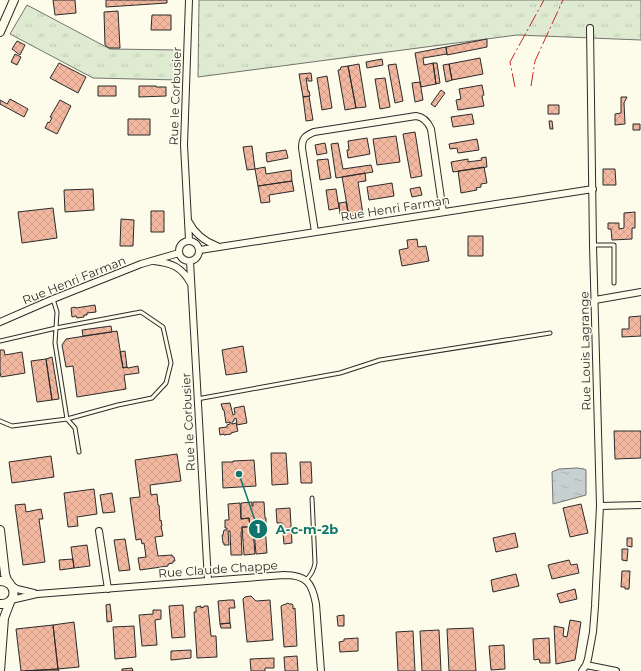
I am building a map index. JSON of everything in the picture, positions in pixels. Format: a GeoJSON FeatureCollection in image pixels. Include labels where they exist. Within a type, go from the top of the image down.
{"type":"FeatureCollection","features":[{"type":"Feature","properties":{"kind":"street"},"geometry":{"type":"LineString","coordinates":[[0,32],[14,0]]}},
{"type":"Feature","properties":{"kind":"street","name":"Rue le Corbusier"},"geometry":{"type":"LineString","coordinates":[[189,0],[184,145],[189,240]]}},
{"type":"Feature","properties":{"kind":"street","name":"Rue Louis Lagrange"},"geometry":{"type":"LineString","coordinates":[[582,671],[586,665],[590,652],[594,619],[600,506],[590,28]]}},
{"type":"Feature","properties":{"kind":"street"},"geometry":{"type":"LineString","coordinates":[[315,232],[302,142],[309,134],[322,130],[420,116],[429,124],[431,129],[443,212]]}},
{"type":"Feature","properties":{"kind":"street","name":"Rue Henri Farman"},"geometry":{"type":"LineString","coordinates":[[200,250],[593,189]]}},
{"type":"Feature","properties":{"kind":"street"},"geometry":{"type":"LineString","coordinates":[[188,218],[198,235],[218,247]]}},
{"type":"Feature","properties":{"kind":"street"},"geometry":{"type":"LineString","coordinates":[[189,240],[197,243],[200,250],[198,257],[190,261],[183,259],[179,253],[182,244],[189,240]]}},
{"type":"Feature","properties":{"kind":"street","name":"Rue Henri Farman"},"geometry":{"type":"LineString","coordinates":[[0,322],[53,299],[152,260],[179,253]]}},
{"type":"Feature","properties":{"kind":"street"},"geometry":{"type":"LineString","coordinates":[[152,260],[165,262],[176,266],[192,286]]}},
{"type":"Feature","properties":{"kind":"street","name":"Rue le Corbusier"},"geometry":{"type":"LineString","coordinates":[[190,261],[208,581]]}},
{"type":"Feature","properties":{"kind":"street"},"geometry":{"type":"LineString","coordinates":[[595,300],[641,292]]}},
{"type":"Feature","properties":{"kind":"street"},"geometry":{"type":"LineString","coordinates":[[600,506],[641,505]]}},
{"type":"Feature","properties":{"kind":"street"},"geometry":{"type":"LineString","coordinates":[[0,530],[5,574],[14,591],[4,618],[0,671]]}},
{"type":"Feature","properties":{"kind":"street"},"geometry":{"type":"LineString","coordinates":[[99,531],[108,589]]}},
{"type":"Feature","properties":{"kind":"street","name":"Rue Claude Chappe"},"geometry":{"type":"LineString","coordinates":[[10,601],[37,594],[284,575],[306,580]]}},
{"type":"Feature","properties":{"kind":"street"},"geometry":{"type":"LineString","coordinates":[[306,580],[314,594],[316,604],[320,671]]}},
{"type":"Feature","properties":{"kind":"street"},"geometry":{"type":"LineString","coordinates":[[0,581],[11,585]]}},
{"type":"Feature","properties":{"kind":"street","name":"Rue Claude Chappe"},"geometry":{"type":"LineString","coordinates":[[11,585],[17,589],[37,594]]}},
{"type":"Feature","properties":{"kind":"street"},"geometry":{"type":"LineString","coordinates":[[0,604],[7,604],[10,601]]}},
{"type":"Feature","properties":{"kind":"street"},"geometry":{"type":"LineString","coordinates":[[586,665],[615,671]]}},
{"type":"Feature","properties":{"kind":"lane"},"geometry":{"type":"LineString","coordinates":[[594,245],[614,245],[614,283]]}},
{"type":"Feature","properties":{"kind":"lane"},"geometry":{"type":"LineString","coordinates":[[53,299],[57,312],[55,343],[67,419],[75,428],[79,452]]}},
{"type":"Feature","properties":{"kind":"lane"},"geometry":{"type":"LineString","coordinates":[[0,341],[56,328],[141,312],[164,327],[171,363],[166,383],[152,398],[118,405],[67,419],[12,426],[0,422]]}},
{"type":"Feature","properties":{"kind":"lane"},"geometry":{"type":"LineString","coordinates":[[197,399],[340,373],[380,360],[550,333]]}},
{"type":"Feature","properties":{"kind":"lane"},"geometry":{"type":"LineString","coordinates":[[306,580],[311,575],[315,563],[312,498]]}},
{"type":"Feature","properties":{"kind":"green space"},"geometry":{"type":"Polygon","coordinates":[[[199,0],[641,0],[641,40],[517,35],[198,77],[199,0]]]}},
{"type":"Feature","properties":{"kind":"green space"},"geometry":{"type":"Polygon","coordinates":[[[27,5],[110,49],[179,50],[179,80],[93,78],[10,34],[27,5]]]}},
{"type":"Feature","properties":{"kind":"water"},"geometry":{"type":"Polygon","coordinates":[[[577,468],[586,470],[586,495],[553,504],[552,472],[559,469],[577,468]]]}},
{"type":"Feature","properties":{"kind":"building"},"geometry":{"type":"Polygon","coordinates":[[[53,0],[75,0],[76,13],[55,15],[53,0]]]}},
{"type":"Feature","properties":{"kind":"building"},"geometry":{"type":"Polygon","coordinates":[[[106,0],[167,0],[167,3],[106,7],[106,0]]]}},
{"type":"Feature","properties":{"kind":"building"},"geometry":{"type":"Polygon","coordinates":[[[118,11],[120,48],[109,48],[105,45],[104,12],[118,11]]]}},
{"type":"Feature","properties":{"kind":"building"},"geometry":{"type":"Polygon","coordinates":[[[152,15],[171,15],[171,30],[151,30],[152,15]]]}},
{"type":"Feature","properties":{"kind":"building"},"geometry":{"type":"Polygon","coordinates":[[[487,39],[487,47],[447,55],[446,47],[487,39]]]}},
{"type":"Feature","properties":{"kind":"building"},"geometry":{"type":"Polygon","coordinates":[[[17,41],[25,45],[20,55],[12,49],[17,41]]]}},
{"type":"Feature","properties":{"kind":"building"},"geometry":{"type":"Polygon","coordinates":[[[446,47],[447,54],[423,58],[424,65],[433,63],[436,84],[421,87],[415,53],[446,47]]]}},
{"type":"Feature","properties":{"kind":"building"},"geometry":{"type":"Polygon","coordinates":[[[15,54],[21,57],[17,65],[11,62],[15,54]]]}},
{"type":"Feature","properties":{"kind":"building"},"geometry":{"type":"Polygon","coordinates":[[[480,58],[483,74],[452,80],[449,64],[480,58]]]}},
{"type":"Feature","properties":{"kind":"building"},"geometry":{"type":"Polygon","coordinates":[[[382,59],[383,65],[367,68],[366,62],[382,59]]]}},
{"type":"Feature","properties":{"kind":"building"},"geometry":{"type":"Polygon","coordinates":[[[59,63],[86,77],[78,93],[50,78],[59,63]]]}},
{"type":"Feature","properties":{"kind":"building"},"geometry":{"type":"Polygon","coordinates":[[[433,63],[437,63],[440,83],[436,84],[433,63]]]}},
{"type":"Feature","properties":{"kind":"building"},"geometry":{"type":"Polygon","coordinates":[[[359,64],[366,107],[356,108],[348,66],[359,64]]]}},
{"type":"Feature","properties":{"kind":"building"},"geometry":{"type":"Polygon","coordinates":[[[396,64],[403,101],[395,103],[388,65],[396,64]]]}},
{"type":"Feature","properties":{"kind":"building"},"geometry":{"type":"Polygon","coordinates":[[[449,64],[452,80],[446,82],[443,65],[449,64]]]}},
{"type":"Feature","properties":{"kind":"building"},"geometry":{"type":"Polygon","coordinates":[[[348,66],[356,108],[345,110],[338,70],[340,70],[341,67],[348,66]]]}},
{"type":"Feature","properties":{"kind":"building"},"geometry":{"type":"Polygon","coordinates":[[[311,73],[312,81],[308,81],[308,78],[306,78],[310,96],[303,97],[299,74],[311,73]]]}},
{"type":"Feature","properties":{"kind":"building"},"geometry":{"type":"Polygon","coordinates":[[[327,76],[332,108],[322,110],[317,78],[327,76]]]}},
{"type":"Feature","properties":{"kind":"building"},"geometry":{"type":"Polygon","coordinates":[[[385,78],[390,107],[380,109],[375,79],[385,78]]]}},
{"type":"Feature","properties":{"kind":"building"},"geometry":{"type":"Polygon","coordinates":[[[420,82],[423,100],[415,102],[412,83],[420,82]]]}},
{"type":"Feature","properties":{"kind":"building"},"geometry":{"type":"Polygon","coordinates":[[[482,85],[484,106],[458,110],[456,100],[461,99],[459,89],[482,85]]]}},
{"type":"Feature","properties":{"kind":"building"},"geometry":{"type":"Polygon","coordinates":[[[98,86],[116,86],[116,96],[98,96],[98,86]]]}},
{"type":"Feature","properties":{"kind":"building"},"geometry":{"type":"Polygon","coordinates":[[[139,86],[166,87],[166,96],[139,97],[139,86]]]}},
{"type":"Feature","properties":{"kind":"building"},"geometry":{"type":"Polygon","coordinates":[[[441,90],[445,93],[435,107],[431,104],[441,90]]]}},
{"type":"Feature","properties":{"kind":"building"},"geometry":{"type":"Polygon","coordinates":[[[309,96],[313,120],[306,121],[303,97],[309,96]]]}},
{"type":"Feature","properties":{"kind":"building"},"geometry":{"type":"Polygon","coordinates":[[[621,97],[627,97],[624,103],[625,124],[615,125],[615,114],[621,113],[621,97]]]}},
{"type":"Feature","properties":{"kind":"building"},"geometry":{"type":"Polygon","coordinates":[[[10,99],[28,109],[24,117],[0,104],[0,100],[7,104],[10,99]]]}},
{"type":"Feature","properties":{"kind":"building"},"geometry":{"type":"Polygon","coordinates":[[[60,100],[71,106],[57,134],[45,128],[52,118],[50,117],[60,100]]]}},
{"type":"Feature","properties":{"kind":"building"},"geometry":{"type":"Polygon","coordinates":[[[548,105],[559,105],[559,114],[548,114],[548,105]]]}},
{"type":"Feature","properties":{"kind":"building"},"geometry":{"type":"Polygon","coordinates":[[[472,114],[474,124],[453,127],[451,117],[472,114]]]}},
{"type":"Feature","properties":{"kind":"building"},"geometry":{"type":"Polygon","coordinates":[[[128,119],[150,119],[150,135],[128,135],[128,119]]]}},
{"type":"Feature","properties":{"kind":"building"},"geometry":{"type":"Polygon","coordinates":[[[549,121],[552,121],[553,129],[550,129],[549,121]]]}},
{"type":"Feature","properties":{"kind":"building"},"geometry":{"type":"Polygon","coordinates":[[[633,124],[640,124],[640,130],[633,130],[633,124]]]}},
{"type":"Feature","properties":{"kind":"building"},"geometry":{"type":"Polygon","coordinates":[[[415,132],[422,176],[411,178],[403,134],[415,132]]]}},
{"type":"Feature","properties":{"kind":"building"},"geometry":{"type":"Polygon","coordinates":[[[396,136],[400,162],[377,165],[373,139],[396,136]]]}},
{"type":"Feature","properties":{"kind":"building"},"geometry":{"type":"Polygon","coordinates":[[[367,138],[370,154],[348,158],[348,141],[367,138]]]}},
{"type":"Feature","properties":{"kind":"building"},"geometry":{"type":"Polygon","coordinates":[[[477,139],[479,150],[458,153],[457,148],[450,149],[449,144],[477,139]]]}},
{"type":"Feature","properties":{"kind":"building"},"geometry":{"type":"Polygon","coordinates":[[[325,143],[327,153],[317,155],[315,145],[325,143]]]}},
{"type":"Feature","properties":{"kind":"building"},"geometry":{"type":"Polygon","coordinates":[[[338,143],[343,169],[371,165],[373,172],[336,178],[331,144],[338,143]]]}},
{"type":"Feature","properties":{"kind":"building"},"geometry":{"type":"Polygon","coordinates":[[[252,146],[255,169],[247,170],[243,147],[252,146]]]}},
{"type":"Feature","properties":{"kind":"building"},"geometry":{"type":"Polygon","coordinates":[[[286,150],[288,158],[267,162],[266,153],[286,150]]]}},
{"type":"Feature","properties":{"kind":"building"},"geometry":{"type":"Polygon","coordinates":[[[486,157],[487,167],[453,172],[451,162],[468,159],[468,162],[482,160],[481,158],[486,157]]]}},
{"type":"Feature","properties":{"kind":"building"},"geometry":{"type":"Polygon","coordinates":[[[328,159],[331,178],[320,180],[317,160],[328,159]]]}},
{"type":"Feature","properties":{"kind":"building"},"geometry":{"type":"Polygon","coordinates":[[[265,167],[266,174],[291,170],[292,181],[258,186],[255,169],[265,167]]]}},
{"type":"Feature","properties":{"kind":"building"},"geometry":{"type":"Polygon","coordinates":[[[484,167],[487,183],[481,184],[481,187],[476,188],[477,190],[461,193],[458,171],[484,167]]]}},
{"type":"Feature","properties":{"kind":"building"},"geometry":{"type":"Polygon","coordinates":[[[603,169],[615,169],[616,185],[603,185],[603,169]]]}},
{"type":"Feature","properties":{"kind":"building"},"geometry":{"type":"Polygon","coordinates":[[[365,173],[366,181],[358,182],[363,214],[349,216],[342,177],[365,173]]]}},
{"type":"Feature","properties":{"kind":"building"},"geometry":{"type":"Polygon","coordinates":[[[292,181],[294,191],[269,195],[270,202],[261,203],[258,186],[292,181]]]}},
{"type":"Feature","properties":{"kind":"building"},"geometry":{"type":"Polygon","coordinates":[[[392,183],[394,196],[369,200],[367,187],[392,183]]]}},
{"type":"Feature","properties":{"kind":"building"},"geometry":{"type":"Polygon","coordinates":[[[420,187],[422,195],[412,197],[410,189],[420,187]]]}},
{"type":"Feature","properties":{"kind":"building"},"geometry":{"type":"Polygon","coordinates":[[[93,189],[94,210],[65,212],[64,190],[93,189]]]}},
{"type":"Feature","properties":{"kind":"building"},"geometry":{"type":"Polygon","coordinates":[[[336,189],[339,208],[329,210],[326,190],[336,189]]]}},
{"type":"Feature","properties":{"kind":"building"},"geometry":{"type":"Polygon","coordinates":[[[346,202],[348,213],[340,214],[339,203],[346,202]]]}},
{"type":"Feature","properties":{"kind":"building"},"geometry":{"type":"Polygon","coordinates":[[[53,208],[57,238],[22,243],[18,212],[53,208]]]}},
{"type":"Feature","properties":{"kind":"building"},"geometry":{"type":"Polygon","coordinates":[[[151,211],[164,211],[164,232],[151,232],[151,211]]]}},
{"type":"Feature","properties":{"kind":"building"},"geometry":{"type":"Polygon","coordinates":[[[635,212],[635,228],[632,228],[632,239],[612,240],[611,229],[608,229],[608,223],[619,223],[619,229],[624,228],[624,213],[635,212]]]}},
{"type":"Feature","properties":{"kind":"building"},"geometry":{"type":"Polygon","coordinates":[[[121,219],[134,220],[133,246],[120,246],[121,219]]]}},
{"type":"Feature","properties":{"kind":"building"},"geometry":{"type":"Polygon","coordinates":[[[468,236],[483,236],[483,256],[468,256],[468,236]]]}},
{"type":"Feature","properties":{"kind":"building"},"geometry":{"type":"Polygon","coordinates":[[[417,239],[418,247],[426,246],[429,261],[402,266],[399,250],[408,248],[407,240],[417,239]]]}},
{"type":"Feature","properties":{"kind":"building"},"geometry":{"type":"Polygon","coordinates":[[[95,305],[96,312],[87,313],[84,317],[72,317],[71,308],[95,305]]]}},
{"type":"Feature","properties":{"kind":"building"},"geometry":{"type":"Polygon","coordinates":[[[641,316],[641,336],[622,337],[622,329],[629,329],[629,317],[641,316]]]}},
{"type":"Feature","properties":{"kind":"building"},"geometry":{"type":"Polygon","coordinates":[[[111,326],[112,332],[83,336],[82,330],[111,326]]]}},
{"type":"Feature","properties":{"kind":"building"},"geometry":{"type":"Polygon","coordinates":[[[117,331],[123,368],[138,366],[139,373],[124,375],[126,389],[77,397],[73,366],[66,367],[62,345],[66,339],[117,331]]]}},
{"type":"Feature","properties":{"kind":"building"},"geometry":{"type":"Polygon","coordinates":[[[243,346],[247,372],[226,375],[222,350],[243,346]]]}},
{"type":"Feature","properties":{"kind":"building"},"geometry":{"type":"Polygon","coordinates":[[[0,350],[4,350],[5,355],[22,352],[25,373],[1,377],[0,350]]]}},
{"type":"Feature","properties":{"kind":"building"},"geometry":{"type":"Polygon","coordinates":[[[125,351],[127,367],[123,368],[120,352],[125,351]]]}},
{"type":"Feature","properties":{"kind":"building"},"geometry":{"type":"Polygon","coordinates":[[[52,357],[59,399],[52,400],[46,359],[52,357]]]}},
{"type":"Feature","properties":{"kind":"building"},"geometry":{"type":"Polygon","coordinates":[[[46,359],[52,400],[37,402],[31,361],[46,359]]]}},
{"type":"Feature","properties":{"kind":"building"},"geometry":{"type":"Polygon","coordinates":[[[230,403],[233,415],[235,414],[234,408],[244,406],[247,423],[237,425],[236,418],[232,424],[236,423],[238,431],[231,434],[220,435],[219,428],[227,427],[227,425],[230,424],[230,422],[226,423],[224,410],[221,404],[230,403]]]}},
{"type":"Feature","properties":{"kind":"building"},"geometry":{"type":"Polygon","coordinates":[[[614,431],[641,431],[641,458],[615,459],[614,431]]]}},
{"type":"Feature","properties":{"kind":"building"},"geometry":{"type":"Polygon","coordinates":[[[271,453],[286,453],[288,484],[272,485],[271,453]]]}},
{"type":"Feature","properties":{"kind":"building"},"geometry":{"type":"Polygon","coordinates":[[[177,454],[181,481],[150,485],[151,495],[157,494],[160,521],[161,520],[162,526],[163,536],[155,537],[158,556],[172,555],[175,561],[168,564],[168,566],[140,570],[138,558],[146,557],[144,543],[142,544],[141,539],[136,540],[130,498],[140,497],[135,460],[177,454]]]}},
{"type":"Feature","properties":{"kind":"building"},"geometry":{"type":"Polygon","coordinates":[[[51,456],[54,477],[12,483],[9,462],[51,456]]]}},
{"type":"Feature","properties":{"kind":"building"},"geometry":{"type":"Polygon","coordinates":[[[254,460],[256,486],[223,488],[222,462],[254,460]]]}},
{"type":"Feature","properties":{"kind":"building"},"geometry":{"type":"Polygon","coordinates":[[[300,462],[311,462],[312,483],[301,483],[300,462]]]}},
{"type":"Feature","properties":{"kind":"building"},"geometry":{"type":"Polygon","coordinates":[[[94,489],[97,514],[77,517],[78,526],[68,527],[64,493],[94,489]]]}},
{"type":"Feature","properties":{"kind":"building"},"geometry":{"type":"Polygon","coordinates":[[[112,493],[115,512],[103,513],[100,495],[112,493]]]}},
{"type":"Feature","properties":{"kind":"building"},"geometry":{"type":"Polygon","coordinates":[[[252,502],[253,506],[253,502],[264,502],[267,553],[256,554],[253,530],[255,554],[244,555],[242,527],[250,527],[249,518],[241,519],[241,503],[252,502]]]}},
{"type":"Feature","properties":{"kind":"building"},"geometry":{"type":"Polygon","coordinates":[[[240,503],[241,519],[249,518],[250,527],[242,527],[242,555],[231,555],[230,531],[228,531],[229,545],[224,545],[222,535],[224,530],[227,530],[227,528],[225,528],[225,520],[229,520],[228,504],[240,503]]]}},
{"type":"Feature","properties":{"kind":"building"},"geometry":{"type":"Polygon","coordinates":[[[25,504],[26,512],[41,509],[43,519],[39,519],[45,562],[23,565],[15,505],[25,504]]]}},
{"type":"Feature","properties":{"kind":"building"},"geometry":{"type":"Polygon","coordinates":[[[581,504],[588,533],[570,537],[563,508],[581,504]]]}},
{"type":"Feature","properties":{"kind":"building"},"geometry":{"type":"Polygon","coordinates":[[[290,508],[292,543],[284,544],[282,523],[277,523],[276,509],[290,508]]]}},
{"type":"Feature","properties":{"kind":"building"},"geometry":{"type":"Polygon","coordinates":[[[515,533],[518,547],[496,552],[493,538],[515,533]]]}},
{"type":"Feature","properties":{"kind":"building"},"geometry":{"type":"Polygon","coordinates":[[[627,538],[632,538],[632,547],[627,546],[627,538]]]}},
{"type":"Feature","properties":{"kind":"building"},"geometry":{"type":"Polygon","coordinates":[[[125,539],[130,570],[119,571],[114,540],[125,539]]]}},
{"type":"Feature","properties":{"kind":"building"},"geometry":{"type":"Polygon","coordinates":[[[87,545],[90,566],[74,568],[71,547],[87,545]]]}},
{"type":"Feature","properties":{"kind":"building"},"geometry":{"type":"Polygon","coordinates":[[[622,549],[628,549],[627,561],[622,560],[622,549]]]}},
{"type":"Feature","properties":{"kind":"building"},"geometry":{"type":"Polygon","coordinates":[[[73,559],[74,568],[60,570],[59,560],[73,559]]]}},
{"type":"Feature","properties":{"kind":"building"},"geometry":{"type":"Polygon","coordinates":[[[569,560],[571,565],[577,564],[579,573],[552,579],[548,565],[569,560]]]}},
{"type":"Feature","properties":{"kind":"building"},"geometry":{"type":"Polygon","coordinates":[[[622,571],[630,571],[629,589],[621,587],[622,571]]]}},
{"type":"Feature","properties":{"kind":"building"},"geometry":{"type":"Polygon","coordinates":[[[516,574],[519,586],[493,592],[491,580],[516,574]]]}},
{"type":"Feature","properties":{"kind":"building"},"geometry":{"type":"Polygon","coordinates":[[[575,589],[577,599],[560,603],[557,594],[575,589]]]}},
{"type":"Feature","properties":{"kind":"building"},"geometry":{"type":"Polygon","coordinates":[[[251,596],[256,601],[270,600],[273,640],[247,642],[243,599],[251,596]]]}},
{"type":"Feature","properties":{"kind":"building"},"geometry":{"type":"Polygon","coordinates":[[[234,600],[235,608],[229,608],[230,623],[220,624],[218,601],[234,600]]]}},
{"type":"Feature","properties":{"kind":"building"},"geometry":{"type":"Polygon","coordinates":[[[288,603],[293,605],[293,609],[295,608],[297,646],[284,647],[281,606],[288,603]]]}},
{"type":"Feature","properties":{"kind":"building"},"geometry":{"type":"Polygon","coordinates":[[[110,604],[112,621],[107,622],[106,605],[110,604]]]}},
{"type":"Feature","properties":{"kind":"building"},"geometry":{"type":"Polygon","coordinates":[[[183,605],[185,637],[172,638],[169,606],[183,605]]]}},
{"type":"Feature","properties":{"kind":"building"},"geometry":{"type":"Polygon","coordinates":[[[201,606],[201,608],[208,606],[211,636],[216,636],[217,657],[197,658],[194,612],[196,612],[196,607],[201,606]]]}},
{"type":"Feature","properties":{"kind":"building"},"geometry":{"type":"Polygon","coordinates":[[[153,610],[161,610],[161,619],[155,620],[157,645],[142,646],[139,615],[153,614],[153,610]]]}},
{"type":"Feature","properties":{"kind":"building"},"geometry":{"type":"Polygon","coordinates":[[[344,615],[344,626],[338,626],[337,616],[344,615]]]}},
{"type":"Feature","properties":{"kind":"building"},"geometry":{"type":"Polygon","coordinates":[[[570,620],[581,622],[575,660],[556,664],[554,626],[564,628],[563,636],[567,637],[570,620]]]}},
{"type":"Feature","properties":{"kind":"building"},"geometry":{"type":"Polygon","coordinates":[[[74,622],[79,667],[58,669],[53,625],[74,622]]]}},
{"type":"Feature","properties":{"kind":"building"},"geometry":{"type":"Polygon","coordinates":[[[230,623],[231,628],[221,628],[220,624],[230,623]]]}},
{"type":"Feature","properties":{"kind":"building"},"geometry":{"type":"Polygon","coordinates":[[[53,625],[58,669],[21,671],[16,629],[53,625]]]}},
{"type":"Feature","properties":{"kind":"building"},"geometry":{"type":"Polygon","coordinates":[[[134,626],[136,657],[115,659],[113,627],[134,626]]]}},
{"type":"Feature","properties":{"kind":"building"},"geometry":{"type":"Polygon","coordinates":[[[473,628],[476,671],[449,671],[447,629],[473,628]]]}},
{"type":"Feature","properties":{"kind":"building"},"geometry":{"type":"Polygon","coordinates":[[[439,630],[441,671],[422,671],[420,631],[439,630]]]}},
{"type":"Feature","properties":{"kind":"building"},"geometry":{"type":"Polygon","coordinates":[[[413,631],[415,671],[398,671],[396,632],[413,631]]]}},
{"type":"Feature","properties":{"kind":"building"},"geometry":{"type":"Polygon","coordinates":[[[358,638],[358,651],[340,652],[339,642],[344,641],[344,639],[358,638]]]}},
{"type":"Feature","properties":{"kind":"building"},"geometry":{"type":"Polygon","coordinates":[[[549,638],[550,663],[540,663],[539,659],[534,660],[533,639],[549,638]]]}},
{"type":"Feature","properties":{"kind":"building"},"geometry":{"type":"Polygon","coordinates":[[[504,645],[505,669],[491,670],[489,646],[504,645]]]}},
{"type":"Feature","properties":{"kind":"building"},"geometry":{"type":"Polygon","coordinates":[[[191,650],[191,658],[171,660],[171,651],[191,650]]]}},
{"type":"Feature","properties":{"kind":"building"},"geometry":{"type":"Polygon","coordinates":[[[297,656],[298,671],[285,671],[284,657],[297,656]]]}},
{"type":"Feature","properties":{"kind":"building"},"geometry":{"type":"Polygon","coordinates":[[[274,658],[274,668],[265,668],[265,671],[251,671],[250,659],[274,658]]]}},
{"type":"Feature","properties":{"kind":"building"},"geometry":{"type":"Polygon","coordinates":[[[132,668],[133,671],[122,671],[122,669],[132,668]]]}},
{"type":"Feature","properties":{"kind":"building"},"geometry":{"type":"Polygon","coordinates":[[[58,669],[59,671],[25,671],[42,670],[58,669]]]}},
{"type":"Feature","properties":{"kind":"power"},"geometry":{"type":"LineString","coordinates":[[515,87],[510,62],[544,0]]}},
{"type":"Feature","properties":{"kind":"power"},"geometry":{"type":"LineString","coordinates":[[531,86],[535,61],[563,0]]}},
{"type":"Feature","properties":{"kind":"place","name":"A-c-m-2b"},"geometry":{"type":"Point","coordinates":[239,474]}}]}
